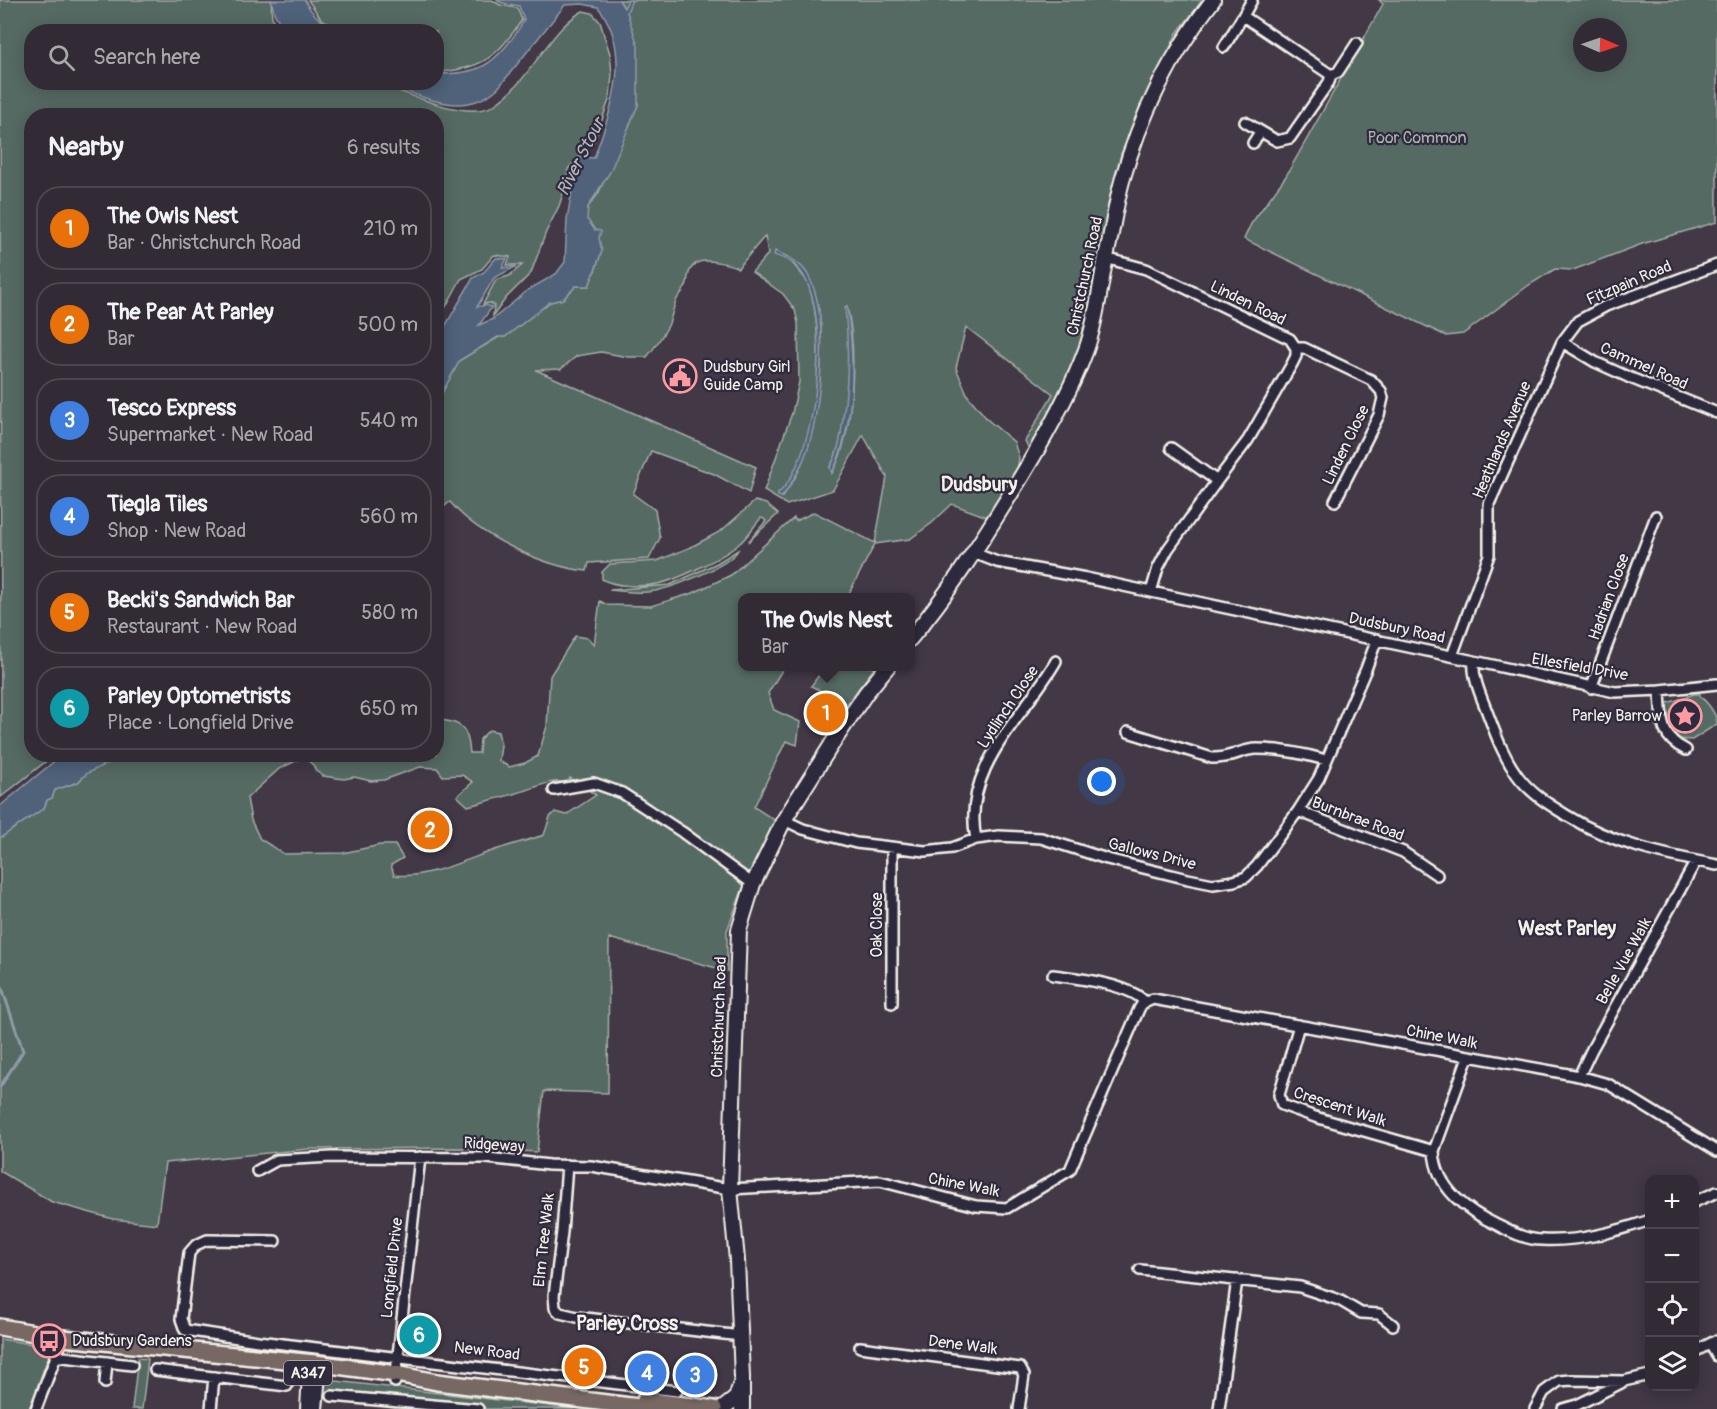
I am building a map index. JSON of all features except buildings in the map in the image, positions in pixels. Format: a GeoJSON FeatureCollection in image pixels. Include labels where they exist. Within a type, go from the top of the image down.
{"type":"FeatureCollection","features":[{"type":"Feature","properties":{"kind":"main road","name":"Christchurch Road"},"geometry":{"type":"LineString","coordinates":[[915,633],[947,594],[974,553],[1031,463],[1051,426],[1086,349],[1098,304],[1122,182],[1130,157],[1152,101],[1181,46],[1213,0]]}},
{"type":"Feature","properties":{"kind":"main road","name":"Christchurch Road"},"geometry":{"type":"LineString","coordinates":[[742,1409],[737,1260],[730,1190],[739,930],[753,884],[784,820],[860,702],[884,671]]}},
{"type":"Feature","properties":{"kind":"main road","name":"A347"},"geometry":{"type":"LineString","coordinates":[[0,1327],[63,1338],[180,1351],[255,1366],[437,1382],[655,1409]]}},
{"type":"Feature","properties":{"kind":"main road"},"geometry":{"type":"LineString","coordinates":[[722,1409],[736,1398],[742,1377]]}},
{"type":"Feature","properties":{"kind":"main road"},"geometry":{"type":"LineString","coordinates":[[552,1396],[607,1396],[714,1409]]}},
{"type":"Feature","properties":{"kind":"street"},"geometry":{"type":"LineString","coordinates":[[1224,47],[1252,0]]}},
{"type":"Feature","properties":{"kind":"street"},"geometry":{"type":"LineString","coordinates":[[1243,16],[1331,75]]}},
{"type":"Feature","properties":{"kind":"street"},"geometry":{"type":"LineString","coordinates":[[1331,75],[1338,72],[1357,43]]}},
{"type":"Feature","properties":{"kind":"street"},"geometry":{"type":"LineString","coordinates":[[1245,122],[1276,141],[1290,138],[1329,82],[1331,75]]}},
{"type":"Feature","properties":{"kind":"street"},"geometry":{"type":"LineString","coordinates":[[1253,143],[1260,132]]}},
{"type":"Feature","properties":{"kind":"street","name":"Linden Road"},"geometry":{"type":"LineString","coordinates":[[1106,258],[1146,269],[1290,339],[1296,348],[1296,356],[1256,429],[1168,549],[1158,568],[1151,592]]}},
{"type":"Feature","properties":{"kind":"street","name":"Fitzpain Road"},"geometry":{"type":"LineString","coordinates":[[1562,342],[1578,321],[1606,306],[1717,265]]}},
{"type":"Feature","properties":{"kind":"street","name":"Cammel Road"},"geometry":{"type":"LineString","coordinates":[[1562,342],[1595,362],[1717,413]]}},
{"type":"Feature","properties":{"kind":"street","name":"Heathlands Avenue"},"geometry":{"type":"LineString","coordinates":[[1452,656],[1489,555],[1489,504],[1562,342]]}},
{"type":"Feature","properties":{"kind":"street","name":"Linden Close"},"geometry":{"type":"LineString","coordinates":[[1296,348],[1304,348],[1371,380],[1381,391],[1383,398],[1379,415],[1335,501]]}},
{"type":"Feature","properties":{"kind":"street"},"geometry":{"type":"LineString","coordinates":[[1171,448],[1217,480]]}},
{"type":"Feature","properties":{"kind":"street","name":"Hadrian Close"},"geometry":{"type":"LineString","coordinates":[[1591,688],[1656,516]]}},
{"type":"Feature","properties":{"kind":"street","name":"Dudsbury Road"},"geometry":{"type":"LineString","coordinates":[[974,553],[997,562],[1151,592],[1474,661]]}},
{"type":"Feature","properties":{"kind":"street","name":"Gallows Drive"},"geometry":{"type":"LineString","coordinates":[[784,820],[803,829],[825,835],[856,843],[892,848],[940,850],[976,839],[999,836],[1041,838],[1107,859],[1197,881],[1224,884],[1246,876],[1251,871],[1298,811],[1319,778],[1377,639]]}},
{"type":"Feature","properties":{"kind":"street","name":"Lydlinch Close"},"geometry":{"type":"LineString","coordinates":[[976,839],[974,814],[979,784],[992,752],[1056,661]]}},
{"type":"Feature","properties":{"kind":"street"},"geometry":{"type":"LineString","coordinates":[[1474,661],[1474,674],[1501,750],[1518,776],[1536,795],[1600,835],[1717,865]]}},
{"type":"Feature","properties":{"kind":"street","name":"Ellesfield Drive"},"geometry":{"type":"LineString","coordinates":[[1474,661],[1615,692],[1717,684]]}},
{"type":"Feature","properties":{"kind":"street"},"geometry":{"type":"LineString","coordinates":[[1660,690],[1661,717],[1668,738],[1686,750]]}},
{"type":"Feature","properties":{"kind":"street"},"geometry":{"type":"LineString","coordinates":[[1128,732],[1212,758],[1223,759],[1245,750],[1257,749],[1304,754],[1326,760]]}},
{"type":"Feature","properties":{"kind":"street"},"geometry":{"type":"LineString","coordinates":[[554,790],[594,783],[622,793],[682,832],[753,884]]}},
{"type":"Feature","properties":{"kind":"street","name":"Burnbrae Road"},"geometry":{"type":"LineString","coordinates":[[1298,811],[1403,852],[1437,875]]}},
{"type":"Feature","properties":{"kind":"street","name":"Oak Close"},"geometry":{"type":"LineString","coordinates":[[892,848],[892,1003]]}},
{"type":"Feature","properties":{"kind":"street","name":"Belle Vue Walk"},"geometry":{"type":"LineString","coordinates":[[1579,1076],[1696,861]]}},
{"type":"Feature","properties":{"kind":"street","name":"Chine Walk"},"geometry":{"type":"LineString","coordinates":[[1053,975],[1097,982],[1140,996],[1145,1002]]}},
{"type":"Feature","properties":{"kind":"street","name":"Chine Walk"},"geometry":{"type":"LineString","coordinates":[[730,1190],[880,1181],[976,1206],[1007,1208],[1070,1170],[1139,1009],[1145,1002],[1153,999],[1579,1076],[1608,1084],[1717,1151]]}},
{"type":"Feature","properties":{"kind":"street","name":"Crescent Walk"},"geometry":{"type":"LineString","coordinates":[[1299,1025],[1279,1095],[1282,1105],[1315,1118],[1434,1151]]}},
{"type":"Feature","properties":{"kind":"street"},"geometry":{"type":"LineString","coordinates":[[1468,1057],[1434,1151],[1435,1161],[1444,1184],[1458,1201],[1485,1220],[1527,1238],[1552,1240],[1591,1236],[1619,1231],[1645,1222]]}},
{"type":"Feature","properties":{"kind":"street","name":"Ridgeway"},"geometry":{"type":"LineString","coordinates":[[256,1171],[277,1160],[332,1157],[487,1158],[549,1165],[591,1166],[730,1190]]}},
{"type":"Feature","properties":{"kind":"street","name":"Longfield Drive"},"geometry":{"type":"LineString","coordinates":[[395,1378],[420,1157]]}},
{"type":"Feature","properties":{"kind":"street","name":"Elm Tree Walk"},"geometry":{"type":"LineString","coordinates":[[567,1165],[554,1296],[555,1308],[560,1313],[577,1317],[741,1336]]}},
{"type":"Feature","properties":{"kind":"street"},"geometry":{"type":"LineString","coordinates":[[1699,1200],[1717,1192]]}},
{"type":"Feature","properties":{"kind":"street","name":"New Road"},"geometry":{"type":"LineString","coordinates":[[275,1240],[207,1240],[196,1245],[189,1253],[181,1319],[185,1330],[258,1341],[678,1391]]}},
{"type":"Feature","properties":{"kind":"street"},"geometry":{"type":"LineString","coordinates":[[1140,1270],[1300,1287],[1339,1300],[1361,1313],[1379,1314],[1393,1325]]}},
{"type":"Feature","properties":{"kind":"street"},"geometry":{"type":"LineString","coordinates":[[1219,1409],[1237,1280]]}},
{"type":"Feature","properties":{"kind":"street"},"geometry":{"type":"LineString","coordinates":[[36,1409],[63,1338]]}},
{"type":"Feature","properties":{"kind":"street"},"geometry":{"type":"LineString","coordinates":[[1699,1350],[1714,1342],[1717,1356]]}},
{"type":"Feature","properties":{"kind":"street","name":"Dene Walk"},"geometry":{"type":"LineString","coordinates":[[860,1347],[1020,1368],[1024,1375],[1019,1409]]}},
{"type":"Feature","properties":{"kind":"street"},"geometry":{"type":"LineString","coordinates":[[55,1356],[132,1365]]}},
{"type":"Feature","properties":{"kind":"street"},"geometry":{"type":"LineString","coordinates":[[105,1383],[106,1362]]}},
{"type":"Feature","properties":{"kind":"street"},"geometry":{"type":"LineString","coordinates":[[307,1409],[314,1370]]}},
{"type":"Feature","properties":{"kind":"street"},"geometry":{"type":"LineString","coordinates":[[314,1370],[316,1409]]}},
{"type":"Feature","properties":{"kind":"street"},"geometry":{"type":"LineString","coordinates":[[155,1371],[287,1386]]}},
{"type":"Feature","properties":{"kind":"street"},"geometry":{"type":"LineString","coordinates":[[1563,1409],[1577,1405],[1624,1381],[1645,1376]]}},
{"type":"Feature","properties":{"kind":"street"},"geometry":{"type":"LineString","coordinates":[[211,1409],[214,1377]]}},
{"type":"Feature","properties":{"kind":"street"},"geometry":{"type":"LineString","coordinates":[[1536,1409],[1544,1392],[1559,1381],[1624,1381]]}},
{"type":"Feature","properties":{"kind":"street"},"geometry":{"type":"LineString","coordinates":[[332,1396],[416,1406],[478,1409]]}},
{"type":"Feature","properties":{"kind":"street"},"geometry":{"type":"LineString","coordinates":[[360,1409],[361,1398]]}},
{"type":"Feature","properties":{"kind":"green space"},"geometry":{"type":"Polygon","coordinates":[[[0,0],[271,0],[272,17],[275,24],[24,24],[24,90],[397,90],[437,104],[469,110],[494,105],[508,94],[560,30],[583,11],[592,13],[600,22],[610,54],[612,74],[610,97],[595,140],[568,169],[567,181],[559,206],[546,232],[531,273],[506,298],[493,316],[494,305],[483,304],[496,280],[509,276],[522,265],[507,265],[510,257],[494,255],[482,269],[461,279],[444,310],[444,108],[24,108],[24,762],[45,762],[1,797],[0,0]]]}},
{"type":"Feature","properties":{"kind":"green space"},"geometry":{"type":"Polygon","coordinates":[[[308,0],[492,0],[500,5],[517,8],[522,20],[505,43],[488,58],[467,68],[444,71],[444,24],[331,24],[321,19],[308,0]]]}},
{"type":"Feature","properties":{"kind":"green space"},"geometry":{"type":"Polygon","coordinates":[[[619,0],[1203,0],[1177,33],[1121,154],[1082,339],[1035,447],[1028,447],[1025,441],[1053,394],[966,327],[956,368],[968,396],[988,420],[1014,442],[1019,458],[1016,479],[990,518],[952,504],[910,539],[875,544],[849,593],[738,593],[738,671],[782,671],[768,693],[774,710],[800,722],[797,745],[786,741],[754,807],[776,821],[744,885],[727,931],[727,971],[609,938],[608,1093],[544,1091],[537,1152],[461,1148],[308,1149],[165,1163],[157,1224],[113,1219],[52,1202],[0,1171],[0,838],[44,808],[55,790],[78,782],[87,773],[111,762],[294,762],[279,769],[247,798],[251,820],[260,839],[284,854],[343,853],[380,845],[395,845],[403,858],[391,865],[394,875],[420,874],[460,863],[544,835],[550,817],[555,812],[566,815],[596,795],[570,778],[568,783],[547,783],[468,806],[457,796],[473,782],[462,775],[443,776],[437,768],[420,767],[384,780],[371,781],[354,777],[344,779],[323,776],[310,762],[444,762],[444,721],[458,724],[462,728],[468,737],[470,753],[479,753],[480,739],[489,730],[498,732],[501,745],[499,761],[509,767],[525,763],[538,756],[547,726],[550,676],[575,636],[588,638],[594,645],[600,601],[607,605],[651,606],[693,593],[731,575],[794,518],[796,521],[814,512],[875,543],[887,477],[863,435],[833,490],[787,505],[764,491],[792,413],[799,382],[798,323],[795,310],[783,294],[752,272],[768,254],[765,236],[738,268],[711,261],[697,263],[692,267],[687,283],[677,299],[668,326],[647,357],[628,357],[601,352],[577,356],[561,369],[536,370],[756,467],[749,493],[714,474],[651,451],[633,494],[655,510],[660,538],[649,559],[589,563],[587,571],[551,563],[513,548],[477,527],[450,502],[444,507],[444,389],[460,360],[499,337],[505,337],[550,302],[563,299],[576,286],[589,286],[599,259],[600,244],[586,219],[588,207],[598,194],[638,105],[627,12],[619,0]],[[788,257],[805,278],[814,308],[818,364],[816,395],[803,453],[792,476],[778,494],[782,497],[799,470],[806,450],[817,400],[820,373],[820,319],[816,296],[808,276],[788,257]],[[847,306],[846,412],[837,452],[830,467],[832,473],[840,456],[845,436],[852,391],[852,345],[847,306]]]}},
{"type":"Feature","properties":{"kind":"green space","name":"Poor Common"},"geometry":{"type":"Polygon","coordinates":[[[1379,0],[1717,0],[1717,222],[1642,244],[1573,270],[1555,269],[1529,285],[1463,334],[1446,336],[1244,239],[1251,224],[1286,176],[1383,4],[1379,0]]]}},
{"type":"Feature","properties":{"kind":"green space"},"geometry":{"type":"Polygon","coordinates":[[[755,501],[766,504],[778,514],[748,542],[766,521],[764,519],[761,518],[740,543],[700,567],[676,578],[651,585],[621,585],[602,579],[602,572],[610,564],[657,561],[691,547],[721,531],[755,501]]]}},
{"type":"Feature","properties":{"kind":"green space"},"geometry":{"type":"Polygon","coordinates":[[[738,550],[733,556],[711,570],[669,587],[642,592],[609,590],[670,585],[717,563],[738,550]]]}},
{"type":"Feature","properties":{"kind":"green space"},"geometry":{"type":"Polygon","coordinates":[[[822,671],[872,671],[847,704],[811,686],[822,671]]]}},
{"type":"Feature","properties":{"kind":"green space"},"geometry":{"type":"Polygon","coordinates":[[[1700,694],[1700,697],[1709,705],[1717,724],[1692,740],[1676,739],[1659,733],[1655,723],[1659,706],[1700,694]]]}},
{"type":"Feature","properties":{"kind":"green space"},"geometry":{"type":"Polygon","coordinates":[[[0,1339],[52,1347],[29,1409],[0,1409],[0,1339]]]}},
{"type":"Feature","properties":{"kind":"green space"},"geometry":{"type":"Polygon","coordinates":[[[138,1358],[148,1359],[142,1409],[132,1409],[138,1358]]]}},
{"type":"Feature","properties":{"kind":"green space"},"geometry":{"type":"Polygon","coordinates":[[[319,1379],[575,1409],[478,1409],[325,1395],[323,1409],[316,1409],[319,1379]]]}},
{"type":"Feature","properties":{"kind":"water"},"geometry":{"type":"Polygon","coordinates":[[[271,0],[305,0],[311,11],[326,24],[281,24],[275,15],[271,0]]]}},
{"type":"Feature","properties":{"kind":"water","name":"River Stour"},"geometry":{"type":"Polygon","coordinates":[[[496,0],[619,0],[624,8],[628,0],[632,0],[627,12],[638,46],[638,105],[610,172],[588,207],[587,219],[595,230],[601,231],[599,238],[602,251],[589,286],[576,286],[563,299],[550,302],[505,337],[498,337],[460,360],[444,389],[444,328],[473,278],[484,272],[496,258],[507,259],[502,268],[517,266],[494,278],[477,307],[486,305],[492,307],[479,325],[493,319],[528,290],[556,274],[565,262],[567,219],[577,162],[581,157],[594,158],[607,120],[616,81],[615,43],[609,24],[598,7],[582,4],[565,5],[498,88],[485,97],[472,102],[444,103],[405,90],[444,90],[444,74],[466,72],[489,63],[495,58],[524,20],[519,6],[496,0]]]}},
{"type":"Feature","properties":{"kind":"water"},"geometry":{"type":"Polygon","coordinates":[[[775,251],[798,263],[808,275],[815,292],[821,336],[820,385],[813,430],[803,461],[782,497],[778,494],[792,476],[803,449],[811,417],[818,348],[816,315],[809,288],[798,268],[790,261],[774,255],[775,251]]]}},
{"type":"Feature","properties":{"kind":"water"},"geometry":{"type":"Polygon","coordinates":[[[847,306],[850,326],[852,391],[846,434],[832,473],[830,467],[839,444],[846,390],[848,349],[845,307],[847,306]]]}},
{"type":"Feature","properties":{"kind":"water"},"geometry":{"type":"Polygon","coordinates":[[[53,762],[111,762],[87,773],[78,782],[55,790],[44,808],[0,838],[0,806],[53,762]]]}},
{"type":"Feature","properties":{"kind":"waterway"},"geometry":{"type":"LineString","coordinates":[[0,982],[23,1051],[0,1087]]}},
{"type":"Feature","properties":{"kind":"place","name":"Dudsbury Girl Guide Camp"},"geometry":{"type":"Point","coordinates":[680,376]}},
{"type":"Feature","properties":{"kind":"place","name":"The Owls Nest"},"geometry":{"type":"Point","coordinates":[826,713]}},
{"type":"Feature","properties":{"kind":"place","name":"Parley Barrow"},"geometry":{"type":"Point","coordinates":[1685,716]}},
{"type":"Feature","properties":{"kind":"place","name":"The Pear At Parley"},"geometry":{"type":"Point","coordinates":[430,830]}},
{"type":"Feature","properties":{"kind":"place","name":"Parley Optometrists"},"geometry":{"type":"Point","coordinates":[419,1335]}},
{"type":"Feature","properties":{"kind":"place","name":"Dudsbury Gardens"},"geometry":{"type":"Point","coordinates":[49,1341]}},
{"type":"Feature","properties":{"kind":"place","name":"Becki's Sandwich Bar"},"geometry":{"type":"Point","coordinates":[584,1367]}},
{"type":"Feature","properties":{"kind":"place","name":"Tiegla Tiles"},"geometry":{"type":"Point","coordinates":[647,1373]}},
{"type":"Feature","properties":{"kind":"place","name":"Tesco Express"},"geometry":{"type":"Point","coordinates":[695,1375]}},
{"type":"Feature","properties":{"kind":"district","name":"Dudsbury"},"geometry":{"type":"Point","coordinates":[979,484]}},
{"type":"Feature","properties":{"kind":"district","name":"West Parley"},"geometry":{"type":"Point","coordinates":[1567,928]}},
{"type":"Feature","properties":{"kind":"district","name":"Parley Cross"},"geometry":{"type":"Point","coordinates":[627,1323]}}]}
